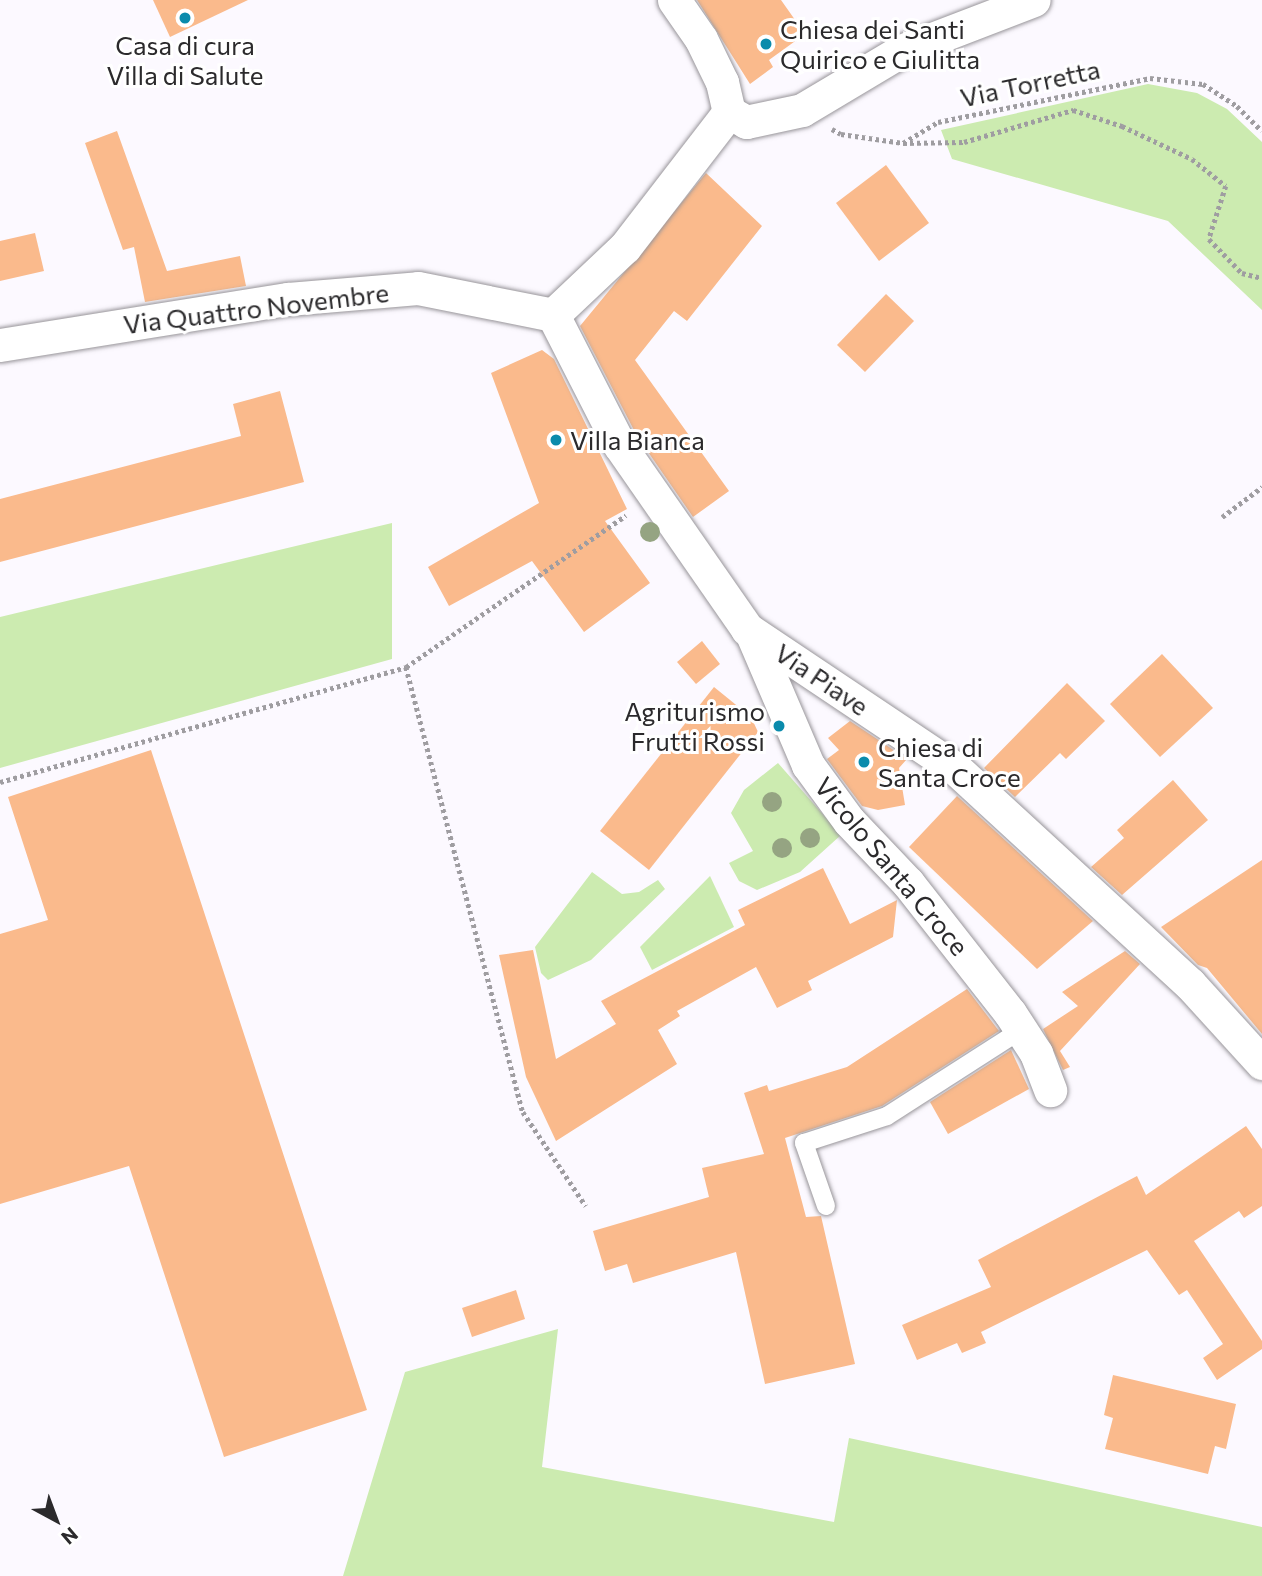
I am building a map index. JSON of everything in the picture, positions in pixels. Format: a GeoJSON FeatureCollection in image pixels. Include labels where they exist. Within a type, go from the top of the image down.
{"type":"FeatureCollection","features":[{"type":"Feature","properties":{"kind":"street"},"geometry":{"type":"LineString","coordinates":[[674,0],[702,39],[738,117]]}},
{"type":"Feature","properties":{"kind":"street"},"geometry":{"type":"LineString","coordinates":[[553,315],[625,247],[738,117],[802,110],[901,51],[1034,0]]}},
{"type":"Feature","properties":{"kind":"street","name":"Via Quattro Novembre"},"geometry":{"type":"LineString","coordinates":[[0,345],[288,299],[418,288],[553,315]]}},
{"type":"Feature","properties":{"kind":"street","name":"Via Piave"},"geometry":{"type":"LineString","coordinates":[[553,315],[583,380],[653,496],[751,632],[956,769],[1190,984],[1262,1063]]}},
{"type":"Feature","properties":{"kind":"street","name":"Vicolo Santa Croce"},"geometry":{"type":"LineString","coordinates":[[751,632],[808,765],[849,821],[962,948],[1021,1030],[1050,1090]]}},
{"type":"Feature","properties":{"kind":"lane"},"geometry":{"type":"LineString","coordinates":[[826,1206],[804,1143],[887,1116],[1021,1030]]}},
{"type":"Feature","properties":{"kind":"path","name":"Via Torretta"},"geometry":{"type":"LineString","coordinates":[[903,142],[938,122],[1150,78],[1203,84],[1237,106],[1262,131]]}},
{"type":"Feature","properties":{"kind":"path"},"geometry":{"type":"LineString","coordinates":[[802,110],[841,134],[903,142],[964,142],[1073,110],[1122,126],[1192,159],[1226,186],[1209,239],[1242,274],[1262,278]]}},
{"type":"Feature","properties":{"kind":"path"},"geometry":{"type":"LineString","coordinates":[[1222,517],[1262,487]]}},
{"type":"Feature","properties":{"kind":"path"},"geometry":{"type":"LineString","coordinates":[[0,782],[406,667],[653,496]]}},
{"type":"Feature","properties":{"kind":"path"},"geometry":{"type":"LineString","coordinates":[[406,667],[523,1112],[586,1206]]}},
{"type":"Feature","properties":{"kind":"green space"},"geometry":{"type":"Polygon","coordinates":[[[1148,84],[1197,93],[1227,109],[1262,142],[1262,310],[1168,221],[952,159],[941,130],[1148,84]]]}},
{"type":"Feature","properties":{"kind":"green space"},"geometry":{"type":"Polygon","coordinates":[[[392,523],[392,659],[0,768],[0,617],[392,523]]]}},
{"type":"Feature","properties":{"kind":"green space"},"geometry":{"type":"Polygon","coordinates":[[[778,763],[841,835],[800,872],[757,890],[739,881],[729,863],[753,851],[731,813],[744,790],[778,763]]]}},
{"type":"Feature","properties":{"kind":"green space"},"geometry":{"type":"Polygon","coordinates":[[[592,872],[622,894],[639,892],[658,880],[665,889],[591,960],[548,980],[541,973],[535,947],[592,872]]]}},
{"type":"Feature","properties":{"kind":"green space"},"geometry":{"type":"Polygon","coordinates":[[[710,876],[734,927],[652,970],[640,947],[710,876]]]}},
{"type":"Feature","properties":{"kind":"green space"},"geometry":{"type":"Polygon","coordinates":[[[558,1329],[542,1467],[834,1522],[849,1438],[1262,1527],[1262,1576],[343,1576],[405,1372],[558,1329]]]}},
{"type":"Feature","properties":{"kind":"building","name":"Casa di cura Villa di Salute"},"geometry":{"type":"Polygon","coordinates":[[[153,0],[248,0],[170,37],[153,0]]]}},
{"type":"Feature","properties":{"kind":"building","name":"Chiesa dei Santi Quirico e Giulitta"},"geometry":{"type":"Polygon","coordinates":[[[697,0],[781,0],[805,34],[769,60],[773,67],[750,84],[697,0]]]}},
{"type":"Feature","properties":{"kind":"building"},"geometry":{"type":"Polygon","coordinates":[[[117,131],[167,271],[240,256],[246,286],[145,302],[134,247],[123,250],[85,143],[117,131]]]}},
{"type":"Feature","properties":{"kind":"building"},"geometry":{"type":"Polygon","coordinates":[[[886,165],[929,223],[879,261],[836,203],[886,165]]]}},
{"type":"Feature","properties":{"kind":"building"},"geometry":{"type":"Polygon","coordinates":[[[706,173],[762,226],[687,321],[674,311],[635,360],[729,491],[693,517],[637,436],[580,326],[706,173]]]}},
{"type":"Feature","properties":{"kind":"building"},"geometry":{"type":"Polygon","coordinates":[[[35,233],[44,271],[0,281],[0,241],[35,233]]]}},
{"type":"Feature","properties":{"kind":"building"},"geometry":{"type":"Polygon","coordinates":[[[886,294],[914,321],[865,372],[837,345],[886,294]]]}},
{"type":"Feature","properties":{"kind":"building","name":"Villa Bianca"},"geometry":{"type":"Polygon","coordinates":[[[542,350],[554,359],[627,509],[605,521],[650,583],[584,632],[532,561],[449,606],[428,567],[539,503],[491,373],[542,350]]]}},
{"type":"Feature","properties":{"kind":"building"},"geometry":{"type":"Polygon","coordinates":[[[280,391],[304,482],[0,562],[0,499],[241,436],[233,404],[280,391]]]}},
{"type":"Feature","properties":{"kind":"building"},"geometry":{"type":"Polygon","coordinates":[[[702,641],[720,664],[696,684],[677,662],[702,641]]]}},
{"type":"Feature","properties":{"kind":"building"},"geometry":{"type":"Polygon","coordinates":[[[1162,654],[1213,708],[1160,757],[1110,704],[1162,654]]]}},
{"type":"Feature","properties":{"kind":"building"},"geometry":{"type":"Polygon","coordinates":[[[1067,683],[1105,721],[1066,759],[1060,753],[1015,797],[984,768],[1067,683]]]}},
{"type":"Feature","properties":{"kind":"building"},"geometry":{"type":"Polygon","coordinates":[[[714,687],[751,717],[758,732],[649,870],[600,831],[714,687]]]}},
{"type":"Feature","properties":{"kind":"building","name":"Chiesa di Santa Croce"},"geometry":{"type":"Polygon","coordinates":[[[850,721],[907,759],[899,768],[905,805],[878,810],[862,806],[827,759],[839,750],[828,738],[850,721]]]}},
{"type":"Feature","properties":{"kind":"building"},"geometry":{"type":"Polygon","coordinates":[[[151,750],[367,1410],[224,1457],[129,1166],[0,1204],[0,934],[48,920],[8,797],[151,750]]]}},
{"type":"Feature","properties":{"kind":"building"},"geometry":{"type":"Polygon","coordinates":[[[1173,780],[1208,820],[1122,895],[1091,867],[1124,838],[1117,830],[1173,780]]]}},
{"type":"Feature","properties":{"kind":"building"},"geometry":{"type":"Polygon","coordinates":[[[957,796],[1093,921],[1037,969],[909,847],[957,796]]]}},
{"type":"Feature","properties":{"kind":"building"},"geometry":{"type":"Polygon","coordinates":[[[1262,860],[1262,1034],[1207,968],[1198,965],[1161,927],[1262,860]]]}},
{"type":"Feature","properties":{"kind":"building"},"geometry":{"type":"Polygon","coordinates":[[[823,868],[850,924],[897,900],[893,937],[808,981],[812,990],[777,1008],[756,967],[677,1011],[680,1016],[658,1030],[677,1064],[556,1141],[526,1077],[499,955],[533,950],[556,1059],[616,1024],[601,1001],[745,925],[738,910],[823,868]]]}},
{"type":"Feature","properties":{"kind":"building"},"geometry":{"type":"Polygon","coordinates":[[[1125,951],[1140,964],[1060,1051],[1070,1067],[1063,1070],[1043,1029],[1078,1006],[1062,992],[1125,951]]]}},
{"type":"Feature","properties":{"kind":"building"},"geometry":{"type":"Polygon","coordinates":[[[967,989],[999,1031],[882,1106],[785,1138],[806,1217],[821,1216],[855,1364],[765,1384],[736,1252],[633,1283],[627,1264],[605,1271],[593,1231],[709,1197],[702,1168],[764,1154],[744,1093],[767,1085],[769,1091],[847,1067],[967,989]]]}},
{"type":"Feature","properties":{"kind":"building"},"geometry":{"type":"Polygon","coordinates":[[[1011,1050],[1029,1089],[948,1134],[930,1102],[1011,1050]]]}},
{"type":"Feature","properties":{"kind":"building"},"geometry":{"type":"Polygon","coordinates":[[[1246,1126],[1262,1149],[1262,1206],[1244,1218],[1239,1211],[1194,1241],[1262,1341],[1262,1349],[1217,1380],[1203,1358],[1223,1344],[1187,1290],[1179,1295],[1147,1250],[981,1332],[986,1343],[962,1353],[957,1343],[917,1360],[902,1325],[991,1287],[978,1260],[1137,1176],[1146,1195],[1246,1126]]]}},
{"type":"Feature","properties":{"kind":"building"},"geometry":{"type":"Polygon","coordinates":[[[516,1290],[525,1319],[472,1337],[462,1308],[516,1290]]]}},
{"type":"Feature","properties":{"kind":"building"},"geometry":{"type":"Polygon","coordinates":[[[1113,1375],[1236,1404],[1226,1449],[1215,1446],[1208,1474],[1105,1449],[1113,1418],[1104,1415],[1113,1375]]]}},
{"type":"Feature","properties":{"kind":"place","name":"Casa di cura Villa di Salute"},"geometry":{"type":"Point","coordinates":[185,18]}},
{"type":"Feature","properties":{"kind":"place","name":"Chiesa dei Santi Quirico e Giulitta"},"geometry":{"type":"Point","coordinates":[766,44]}},
{"type":"Feature","properties":{"kind":"place","name":"Villa Bianca"},"geometry":{"type":"Point","coordinates":[556,440]}},
{"type":"Feature","properties":{"kind":"place","name":"Agriturismo Frutti Rossi"},"geometry":{"type":"Point","coordinates":[779,726]}},
{"type":"Feature","properties":{"kind":"place","name":"Chiesa di Santa Croce"},"geometry":{"type":"Point","coordinates":[864,762]}}]}
